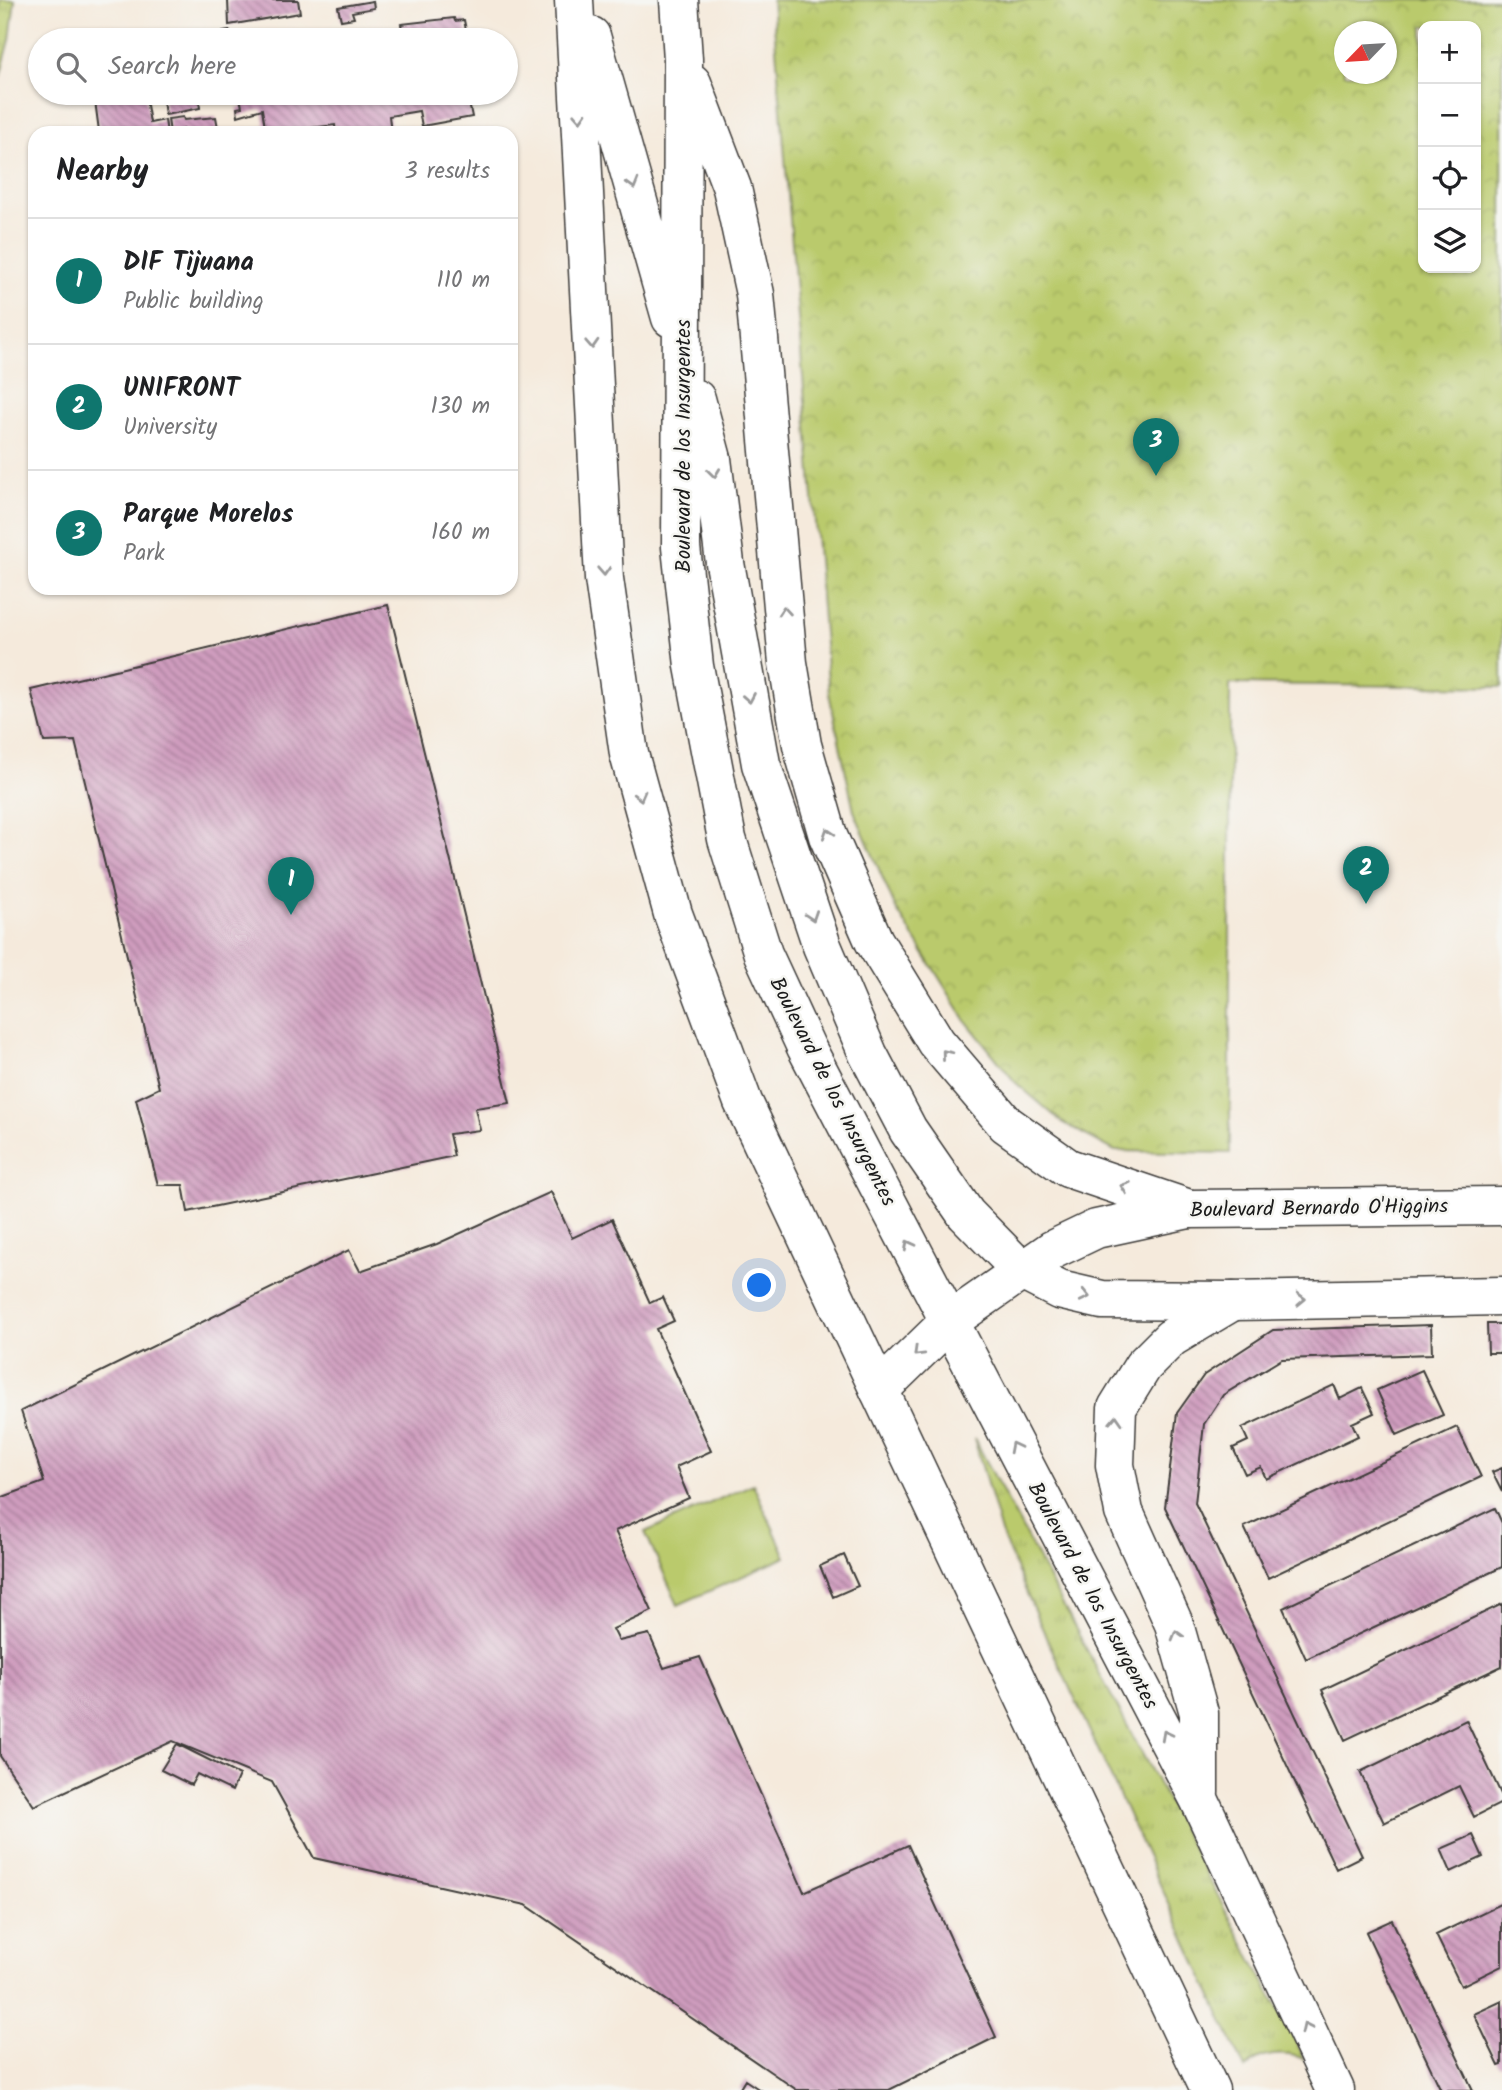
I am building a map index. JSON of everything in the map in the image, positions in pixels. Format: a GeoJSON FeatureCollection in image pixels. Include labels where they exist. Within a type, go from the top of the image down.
{"type":"FeatureCollection","features":[{"type":"Feature","properties":{"kind":"main road"},"geometry":{"type":"LineString","coordinates":[[574,0],[604,579],[629,754],[673,915],[743,1102],[1210,2090]]}},
{"type":"Feature","properties":{"kind":"main road"},"geometry":{"type":"LineString","coordinates":[[581,0],[684,365],[702,415],[712,459],[725,563],[761,764],[822,946],[868,1054],[908,1130],[966,1214],[1023,1271],[1059,1290],[1101,1300],[1233,1301],[1502,1296]]}},
{"type":"Feature","properties":{"kind":"main road","name":"Boulevard de los Insurgentes"},"geometry":{"type":"LineString","coordinates":[[679,0],[683,59],[684,365],[681,547],[694,666],[727,839],[763,954],[806,1047],[1199,1798],[1335,2090]]}},
{"type":"Feature","properties":{"kind":"main road"},"geometry":{"type":"LineString","coordinates":[[683,59],[732,188],[755,294],[788,663],[802,746],[828,835],[874,941],[936,1042],[1006,1124],[1068,1168],[1189,1209]]}},
{"type":"Feature","properties":{"kind":"main road","name":"Boulevard Bernardo O'Higgins"},"geometry":{"type":"LineString","coordinates":[[879,1390],[950,1321],[1052,1250],[1096,1229],[1189,1209],[1502,1206]]}},
{"type":"Feature","properties":{"kind":"main road"},"geometry":{"type":"LineString","coordinates":[[1199,1798],[1199,1713],[1174,1624],[1124,1512],[1115,1465],[1117,1408],[1143,1366],[1171,1338],[1233,1301]]}},
{"type":"Feature","properties":{"kind":"green space"},"geometry":{"type":"Polygon","coordinates":[[[0,0],[15,0],[10,40],[0,77],[0,0]]]}},
{"type":"Feature","properties":{"kind":"green space"},"geometry":{"type":"Polygon","coordinates":[[[772,0],[1502,0],[1502,687],[1230,684],[1230,1153],[1115,1151],[1063,1123],[1015,1082],[966,1021],[895,907],[854,811],[829,693],[772,0]]]}},
{"type":"Feature","properties":{"kind":"green space"},"geometry":{"type":"Polygon","coordinates":[[[974,1438],[1305,2059],[1273,2055],[1258,2059],[1245,2069],[1001,1533],[974,1438]]]}},
{"type":"Feature","properties":{"kind":"green space"},"geometry":{"type":"Polygon","coordinates":[[[753,1484],[786,1557],[678,1605],[645,1532],[753,1484]]]}},
{"type":"Feature","properties":{"kind":"building"},"geometry":{"type":"Polygon","coordinates":[[[228,0],[298,0],[300,13],[229,25],[228,0]]]}},
{"type":"Feature","properties":{"kind":"building"},"geometry":{"type":"Polygon","coordinates":[[[373,1],[374,8],[352,12],[354,18],[341,20],[338,7],[373,1]]]}},
{"type":"Feature","properties":{"kind":"building"},"geometry":{"type":"Polygon","coordinates":[[[454,18],[455,21],[464,20],[466,28],[402,28],[401,24],[454,18]]]}},
{"type":"Feature","properties":{"kind":"building"},"geometry":{"type":"Polygon","coordinates":[[[96,105],[147,105],[150,123],[165,120],[166,126],[98,126],[96,105]]]}},
{"type":"Feature","properties":{"kind":"building"},"geometry":{"type":"Polygon","coordinates":[[[164,105],[200,105],[200,108],[165,115],[164,105]]]}},
{"type":"Feature","properties":{"kind":"building"},"geometry":{"type":"Polygon","coordinates":[[[469,105],[472,117],[422,126],[419,111],[389,116],[390,126],[265,126],[262,109],[238,116],[237,108],[469,105]]]}},
{"type":"Feature","properties":{"kind":"building"},"geometry":{"type":"Polygon","coordinates":[[[216,117],[218,126],[169,126],[168,119],[216,117]]]}},
{"type":"Feature","properties":{"kind":"building"},"geometry":{"type":"Polygon","coordinates":[[[388,605],[510,1103],[475,1108],[480,1130],[449,1134],[454,1156],[188,1212],[183,1185],[158,1185],[136,1099],[159,1088],[75,741],[44,742],[31,690],[388,605]]]}},
{"type":"Feature","properties":{"kind":"building"},"geometry":{"type":"Polygon","coordinates":[[[551,1192],[572,1238],[612,1219],[650,1303],[663,1297],[674,1321],[656,1329],[711,1451],[676,1467],[689,1498],[615,1531],[652,1611],[613,1629],[619,1641],[649,1634],[664,1668],[700,1657],[804,1892],[908,1845],[996,2037],[889,2090],[797,2090],[526,1905],[314,1858],[272,1782],[173,1741],[34,1806],[0,1756],[0,1498],[44,1482],[21,1411],[349,1250],[360,1271],[437,1244],[551,1192]]]}},
{"type":"Feature","properties":{"kind":"building"},"geometry":{"type":"Polygon","coordinates":[[[1487,1324],[1502,1324],[1502,1353],[1488,1353],[1487,1324]]]}},
{"type":"Feature","properties":{"kind":"building"},"geometry":{"type":"Polygon","coordinates":[[[1431,1325],[1432,1354],[1282,1359],[1223,1395],[1204,1424],[1195,1503],[1362,1856],[1336,1869],[1165,1507],[1177,1413],[1204,1375],[1273,1330],[1431,1325]]]}},
{"type":"Feature","properties":{"kind":"building"},"geometry":{"type":"Polygon","coordinates":[[[1422,1370],[1443,1415],[1397,1435],[1377,1390],[1422,1370]]]}},
{"type":"Feature","properties":{"kind":"building"},"geometry":{"type":"Polygon","coordinates":[[[1334,1385],[1340,1399],[1362,1388],[1374,1413],[1352,1423],[1358,1436],[1266,1479],[1261,1467],[1245,1474],[1233,1448],[1248,1441],[1242,1428],[1334,1385]]]}},
{"type":"Feature","properties":{"kind":"building"},"geometry":{"type":"Polygon","coordinates":[[[1457,1427],[1481,1477],[1268,1578],[1244,1527],[1457,1427]]]}},
{"type":"Feature","properties":{"kind":"building"},"geometry":{"type":"Polygon","coordinates":[[[1502,1468],[1502,1492],[1492,1472],[1502,1468]]]}},
{"type":"Feature","properties":{"kind":"building"},"geometry":{"type":"Polygon","coordinates":[[[1495,1508],[1502,1523],[1502,1567],[1306,1659],[1283,1608],[1495,1508]]]}},
{"type":"Feature","properties":{"kind":"building"},"geometry":{"type":"Polygon","coordinates":[[[844,1555],[858,1586],[833,1597],[820,1566],[844,1555]]]}},
{"type":"Feature","properties":{"kind":"building"},"geometry":{"type":"Polygon","coordinates":[[[1502,1604],[1502,1666],[1345,1740],[1322,1690],[1502,1604]]]}},
{"type":"Feature","properties":{"kind":"building"},"geometry":{"type":"Polygon","coordinates":[[[1466,1720],[1502,1796],[1502,1803],[1474,1817],[1459,1786],[1384,1823],[1360,1772],[1466,1720]]]}},
{"type":"Feature","properties":{"kind":"building"},"geometry":{"type":"Polygon","coordinates":[[[177,1744],[239,1775],[232,1791],[197,1774],[191,1785],[161,1770],[177,1744]]]}},
{"type":"Feature","properties":{"kind":"building"},"geometry":{"type":"Polygon","coordinates":[[[1473,1835],[1483,1857],[1451,1872],[1441,1849],[1473,1835]]]}},
{"type":"Feature","properties":{"kind":"building"},"geometry":{"type":"Polygon","coordinates":[[[1502,1903],[1502,1966],[1461,1986],[1436,1935],[1502,1903]]]}},
{"type":"Feature","properties":{"kind":"building"},"geometry":{"type":"Polygon","coordinates":[[[1392,1920],[1473,2090],[1441,2090],[1366,1932],[1392,1920]]]}},
{"type":"Feature","properties":{"kind":"building"},"geometry":{"type":"Polygon","coordinates":[[[1502,2001],[1502,2065],[1499,2066],[1474,2014],[1502,2001]]]}},
{"type":"Feature","properties":{"kind":"building"},"geometry":{"type":"Polygon","coordinates":[[[745,2080],[760,2090],[739,2090],[745,2080]]]}},
{"type":"Feature","properties":{"kind":"place","name":"Parque Morelos"},"geometry":{"type":"Point","coordinates":[1156,476]}},
{"type":"Feature","properties":{"kind":"place","name":"UNIFRONT"},"geometry":{"type":"Point","coordinates":[1366,904]}},
{"type":"Feature","properties":{"kind":"place","name":"DIF Tijuana"},"geometry":{"type":"Point","coordinates":[291,915]}}]}
